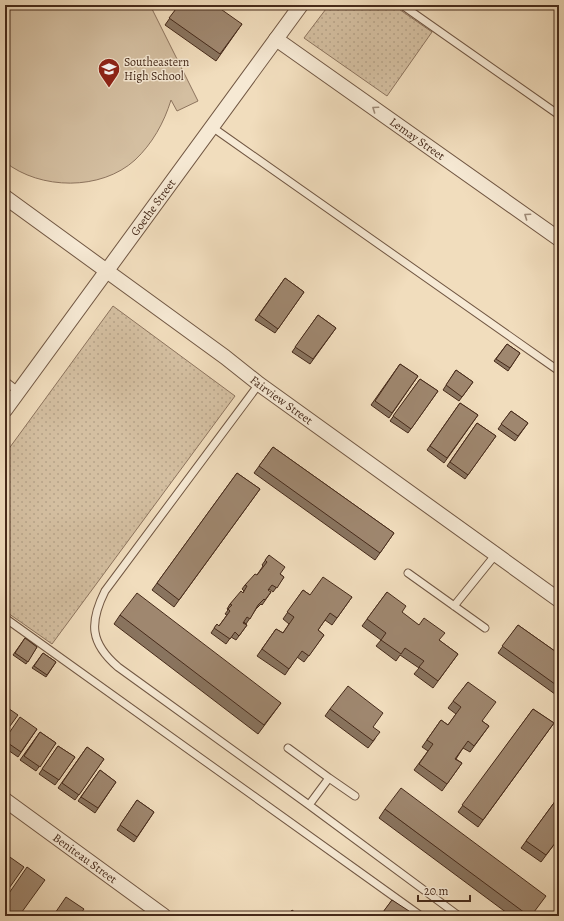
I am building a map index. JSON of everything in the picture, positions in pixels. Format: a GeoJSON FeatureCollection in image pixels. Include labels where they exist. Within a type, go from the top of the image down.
{"type":"FeatureCollection","features":[{"type":"Feature","properties":{"kind":"street","name":"Goethe Street"},"geometry":{"type":"LineString","coordinates":[[5,410],[301,5]]}},
{"type":"Feature","properties":{"kind":"street","name":"Lemay Street"},"geometry":{"type":"LineString","coordinates":[[276,39],[559,239]]}},
{"type":"Feature","properties":{"kind":"street","name":"Fairview Street"},"geometry":{"type":"LineString","coordinates":[[5,197],[259,384],[559,600]]}},
{"type":"Feature","properties":{"kind":"street","name":"Beniteau Street"},"geometry":{"type":"LineString","coordinates":[[5,800],[164,916]]}},
{"type":"Feature","properties":{"kind":"lane"},"geometry":{"type":"LineString","coordinates":[[402,5],[559,115]]}},
{"type":"Feature","properties":{"kind":"lane"},"geometry":{"type":"LineString","coordinates":[[212,127],[559,371]]}},
{"type":"Feature","properties":{"kind":"lane"},"geometry":{"type":"LineString","coordinates":[[5,382],[18,392]]}},
{"type":"Feature","properties":{"kind":"lane"},"geometry":{"type":"LineString","coordinates":[[259,384],[105,591],[98,606],[94,622],[96,639],[101,650],[118,667],[459,916]]}},
{"type":"Feature","properties":{"kind":"lane"},"geometry":{"type":"LineString","coordinates":[[454,606],[496,554]]}},
{"type":"Feature","properties":{"kind":"lane"},"geometry":{"type":"LineString","coordinates":[[408,573],[484,628]]}},
{"type":"Feature","properties":{"kind":"lane"},"geometry":{"type":"LineString","coordinates":[[5,618],[420,916]]}},
{"type":"Feature","properties":{"kind":"lane"},"geometry":{"type":"LineString","coordinates":[[288,748],[356,796]]}},
{"type":"Feature","properties":{"kind":"lane"},"geometry":{"type":"LineString","coordinates":[[309,805],[329,778]]}},
{"type":"Feature","properties":{"kind":"shaded area","name":"Southeastern High School"},"geometry":{"type":"Polygon","coordinates":[[[5,5],[150,5],[198,101],[177,111],[171,100],[161,125],[141,154],[121,170],[105,177],[88,182],[53,182],[35,178],[19,171],[5,162],[5,5]]]}},
{"type":"Feature","properties":{"kind":"shaded area"},"geometry":{"type":"Polygon","coordinates":[[[329,5],[393,5],[432,32],[387,96],[304,38],[329,5]]]}},
{"type":"Feature","properties":{"kind":"shaded area"},"geometry":{"type":"Polygon","coordinates":[[[113,306],[235,396],[52,644],[5,611],[5,454],[113,306]]]}},
{"type":"Feature","properties":{"kind":"building"},"geometry":{"type":"Polygon","coordinates":[[[179,5],[215,5],[242,24],[220,54],[169,18],[179,5]]]}},
{"type":"Feature","properties":{"kind":"building"},"geometry":{"type":"Polygon","coordinates":[[[285,278],[304,292],[278,329],[259,315],[285,278]]]}},
{"type":"Feature","properties":{"kind":"building"},"geometry":{"type":"Polygon","coordinates":[[[318,315],[336,328],[313,359],[295,347],[318,315]]]}},
{"type":"Feature","properties":{"kind":"building"},"geometry":{"type":"Polygon","coordinates":[[[507,344],[520,353],[510,368],[496,359],[507,344]]]}},
{"type":"Feature","properties":{"kind":"building"},"geometry":{"type":"Polygon","coordinates":[[[400,364],[418,376],[392,413],[375,401],[400,364]]]}},
{"type":"Feature","properties":{"kind":"building"},"geometry":{"type":"Polygon","coordinates":[[[456,370],[473,382],[462,397],[446,385],[456,370]]]}},
{"type":"Feature","properties":{"kind":"building"},"geometry":{"type":"Polygon","coordinates":[[[420,379],[438,391],[411,429],[393,416],[420,379]]]}},
{"type":"Feature","properties":{"kind":"building"},"geometry":{"type":"Polygon","coordinates":[[[460,403],[478,415],[447,458],[430,446],[460,403]]]}},
{"type":"Feature","properties":{"kind":"building"},"geometry":{"type":"Polygon","coordinates":[[[511,411],[528,423],[518,436],[501,424],[511,411]]]}},
{"type":"Feature","properties":{"kind":"building"},"geometry":{"type":"Polygon","coordinates":[[[477,423],[496,436],[468,475],[450,462],[477,423]]]}},
{"type":"Feature","properties":{"kind":"building"},"geometry":{"type":"Polygon","coordinates":[[[273,447],[394,533],[380,553],[259,466],[273,447]]]}},
{"type":"Feature","properties":{"kind":"building"},"geometry":{"type":"Polygon","coordinates":[[[237,473],[260,489],[179,600],[157,583],[237,473]]]}},
{"type":"Feature","properties":{"kind":"building"},"geometry":{"type":"Polygon","coordinates":[[[269,555],[285,567],[280,574],[284,577],[277,588],[272,585],[268,590],[271,592],[265,600],[264,599],[258,605],[250,619],[247,617],[243,623],[247,625],[239,636],[235,632],[230,639],[214,628],[217,624],[219,626],[230,611],[228,609],[232,605],[230,604],[241,591],[243,593],[247,586],[245,585],[255,574],[257,575],[267,562],[265,560],[269,555]]]}},
{"type":"Feature","properties":{"kind":"building"},"geometry":{"type":"Polygon","coordinates":[[[323,577],[352,597],[337,618],[330,613],[318,630],[324,635],[309,656],[302,651],[289,669],[262,649],[276,629],[283,633],[294,617],[287,612],[303,590],[310,595],[323,577]]]}},
{"type":"Feature","properties":{"kind":"building"},"geometry":{"type":"Polygon","coordinates":[[[387,592],[406,606],[402,612],[419,625],[424,618],[445,633],[439,640],[458,654],[438,681],[419,667],[424,661],[405,648],[401,654],[381,640],[386,633],[367,619],[387,592]]]}},
{"type":"Feature","properties":{"kind":"building"},"geometry":{"type":"Polygon","coordinates":[[[137,593],[281,703],[264,725],[120,615],[137,593]]]}},
{"type":"Feature","properties":{"kind":"building"},"geometry":{"type":"Polygon","coordinates":[[[518,625],[559,654],[559,687],[502,646],[518,625]]]}},
{"type":"Feature","properties":{"kind":"building"},"geometry":{"type":"Polygon","coordinates":[[[25,638],[37,647],[28,662],[15,653],[25,638]]]}},
{"type":"Feature","properties":{"kind":"building"},"geometry":{"type":"Polygon","coordinates":[[[43,653],[56,662],[47,675],[34,666],[43,653]]]}},
{"type":"Feature","properties":{"kind":"building"},"geometry":{"type":"Polygon","coordinates":[[[468,682],[496,702],[482,721],[489,726],[474,746],[468,741],[455,759],[462,763],[447,784],[419,764],[433,744],[427,740],[441,720],[448,725],[461,707],[453,701],[468,682]]]}},
{"type":"Feature","properties":{"kind":"building"},"geometry":{"type":"Polygon","coordinates":[[[348,686],[383,713],[373,727],[380,732],[373,741],[330,709],[348,686]]]}},
{"type":"Feature","properties":{"kind":"building"},"geometry":{"type":"Polygon","coordinates":[[[5,706],[18,715],[5,733],[5,706]]]}},
{"type":"Feature","properties":{"kind":"building"},"geometry":{"type":"Polygon","coordinates":[[[533,709],[554,723],[483,820],[462,805],[533,709]]]}},
{"type":"Feature","properties":{"kind":"building"},"geometry":{"type":"Polygon","coordinates":[[[20,717],[37,729],[21,752],[5,741],[20,717]]]}},
{"type":"Feature","properties":{"kind":"building"},"geometry":{"type":"Polygon","coordinates":[[[40,732],[56,743],[40,767],[24,756],[40,732]]]}},
{"type":"Feature","properties":{"kind":"building"},"geometry":{"type":"Polygon","coordinates":[[[58,746],[75,757],[59,780],[42,769],[58,746]]]}},
{"type":"Feature","properties":{"kind":"building"},"geometry":{"type":"Polygon","coordinates":[[[87,747],[104,759],[79,795],[62,783],[87,747]]]}},
{"type":"Feature","properties":{"kind":"building"},"geometry":{"type":"Polygon","coordinates":[[[100,770],[116,782],[98,808],[81,797],[100,770]]]}},
{"type":"Feature","properties":{"kind":"building"},"geometry":{"type":"Polygon","coordinates":[[[401,788],[546,896],[531,916],[385,809],[401,788]]]}},
{"type":"Feature","properties":{"kind":"building"},"geometry":{"type":"Polygon","coordinates":[[[559,796],[559,838],[546,855],[526,841],[559,796]]]}},
{"type":"Feature","properties":{"kind":"building"},"geometry":{"type":"Polygon","coordinates":[[[137,800],[154,812],[137,837],[120,825],[137,800]]]}},
{"type":"Feature","properties":{"kind":"building"},"geometry":{"type":"Polygon","coordinates":[[[7,855],[24,867],[5,894],[5,857],[7,855]]]}},
{"type":"Feature","properties":{"kind":"building"},"geometry":{"type":"Polygon","coordinates":[[[27,867],[45,880],[19,916],[10,916],[5,912],[5,899],[27,867]]]}},
{"type":"Feature","properties":{"kind":"building"},"geometry":{"type":"Polygon","coordinates":[[[66,897],[84,909],[79,916],[53,916],[66,897]]]}},
{"type":"Feature","properties":{"kind":"building"},"geometry":{"type":"Polygon","coordinates":[[[392,900],[409,911],[406,916],[389,916],[383,912],[392,900]]]}},
{"type":"Feature","properties":{"kind":"building"},"geometry":{"type":"Polygon","coordinates":[[[292,910],[300,916],[288,916],[292,910]]]}},
{"type":"Feature","properties":{"kind":"place","name":"Southeastern High School"},"geometry":{"type":"Point","coordinates":[109,88]}}]}
